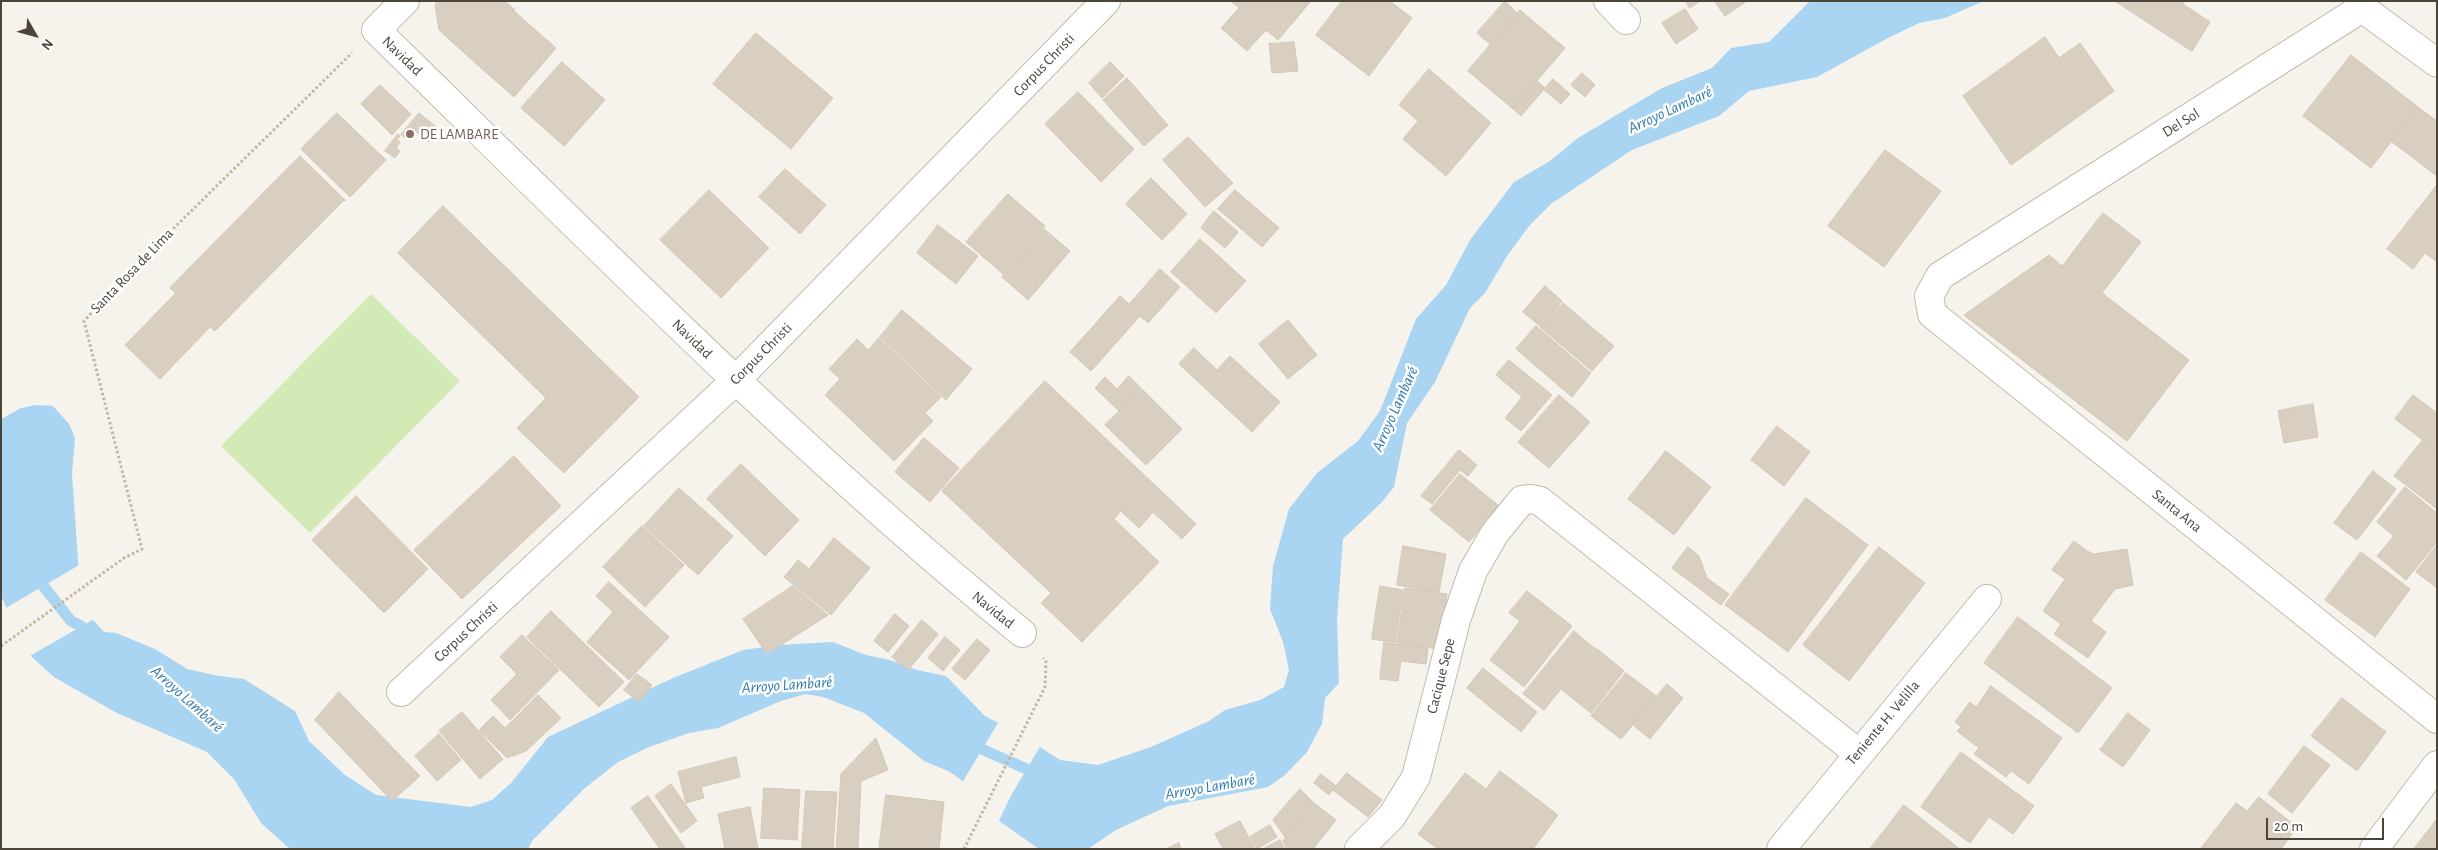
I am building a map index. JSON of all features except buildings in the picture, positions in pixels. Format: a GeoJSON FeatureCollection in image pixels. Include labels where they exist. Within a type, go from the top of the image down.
{"type":"FeatureCollection","features":[{"type":"Feature","properties":{"kind":"street"},"geometry":{"type":"LineString","coordinates":[[376,30],[405,1]]}},
{"type":"Feature","properties":{"kind":"street","name":"Corpus Christi"},"geometry":{"type":"LineString","coordinates":[[401,692],[735,381],[1106,1]]}},
{"type":"Feature","properties":{"kind":"street","name":"Del Sol"},"geometry":{"type":"LineString","coordinates":[[1929,296],[1940,276],[2362,8],[2437,63]]}},
{"type":"Feature","properties":{"kind":"street","name":"Navidad"},"geometry":{"type":"LineString","coordinates":[[376,30],[735,381],[938,565],[1022,633]]}},
{"type":"Feature","properties":{"kind":"street","name":"Santa Ana"},"geometry":{"type":"LineString","coordinates":[[1929,296],[1932,314],[2437,719]]}},
{"type":"Feature","properties":{"kind":"street","name":"Cacique Sepe"},"geometry":{"type":"LineString","coordinates":[[1359,849],[1392,816],[1416,776],[1456,620],[1473,570],[1495,533],[1522,500],[1540,501],[1858,753]]}},
{"type":"Feature","properties":{"kind":"street","name":"Teniente H. Velilla"},"geometry":{"type":"LineString","coordinates":[[1781,849],[1858,753],[1987,599]]}},
{"type":"Feature","properties":{"kind":"street"},"geometry":{"type":"LineString","coordinates":[[2374,849],[2437,765]]}},
{"type":"Feature","properties":{"kind":"path","name":"Santa Rosa de Lima"},"geometry":{"type":"LineString","coordinates":[[1,646],[124,558],[142,549],[84,321],[120,281],[376,30]]}},
{"type":"Feature","properties":{"kind":"path"},"geometry":{"type":"LineString","coordinates":[[964,849],[1045,687]]}},
{"type":"Feature","properties":{"kind":"green space"},"geometry":{"type":"Polygon","coordinates":[[[371,294],[460,381],[310,533],[221,446],[371,294]]]}},
{"type":"Feature","properties":{"kind":"water"},"geometry":{"type":"Polygon","coordinates":[[[1810,1],[1984,1],[1945,18],[1919,23],[1817,77],[1749,91],[1719,116],[1632,150],[1551,204],[1529,226],[1507,256],[1485,293],[1470,308],[1435,382],[1407,423],[1394,487],[1381,503],[1343,539],[1337,620],[1339,683],[1325,698],[1322,724],[1307,752],[1285,775],[1268,787],[1168,806],[1116,830],[1088,849],[1039,849],[999,821],[1035,744],[1060,760],[1098,765],[1151,747],[1209,721],[1225,710],[1260,700],[1284,687],[1289,670],[1283,642],[1270,609],[1273,566],[1289,509],[1317,473],[1358,441],[1380,411],[1416,319],[1446,285],[1470,240],[1514,182],[1550,161],[1578,138],[1662,88],[1712,68],[1731,48],[1769,42],[1810,1]]]}},
{"type":"Feature","properties":{"kind":"water"},"geometry":{"type":"Polygon","coordinates":[[[36,405],[53,406],[69,424],[75,438],[72,474],[79,574],[13,624],[1,595],[1,419],[21,408],[36,405]]]}},
{"type":"Feature","properties":{"kind":"water"},"geometry":{"type":"Polygon","coordinates":[[[83,608],[104,632],[116,633],[155,649],[187,669],[244,679],[295,711],[309,741],[345,775],[376,795],[471,807],[492,800],[511,783],[548,737],[673,678],[743,650],[779,645],[833,642],[866,655],[890,660],[917,670],[946,676],[985,716],[1006,727],[972,788],[950,772],[924,761],[864,713],[823,697],[805,694],[781,701],[718,728],[689,733],[649,747],[618,762],[585,788],[532,841],[528,849],[290,849],[261,823],[234,779],[207,752],[117,713],[54,677],[24,650],[83,608]]]}},
{"type":"Feature","properties":{"kind":"pier"},"geometry":{"type":"Polygon","coordinates":[[[81,564],[81,576],[14,626],[11,625],[4,609],[81,564]]]}},
{"type":"Feature","properties":{"kind":"pier"},"geometry":{"type":"Polygon","coordinates":[[[82,606],[85,607],[94,619],[28,657],[22,651],[23,648],[82,606]]]}},
{"type":"Feature","properties":{"kind":"pier"},"geometry":{"type":"Polygon","coordinates":[[[999,721],[1007,725],[1008,728],[974,789],[971,790],[962,783],[999,721]]]}},
{"type":"Feature","properties":{"kind":"pier"},"geometry":{"type":"Polygon","coordinates":[[[1035,741],[1041,745],[996,821],[1032,742],[1035,741]]]}},
{"type":"Feature","properties":{"kind":"waterway","name":"Arroyo Lambaré"},"geometry":{"type":"LineString","coordinates":[[41,583],[71,621],[81,626]]}},
{"type":"Feature","properties":{"kind":"waterway","name":"Arroyo Lambaré"},"geometry":{"type":"LineString","coordinates":[[977,747],[1038,774]]}},
{"type":"Feature","properties":{"kind":"place","name":"DE LAMBARE"},"geometry":{"type":"Point","coordinates":[410,134]}}]}
